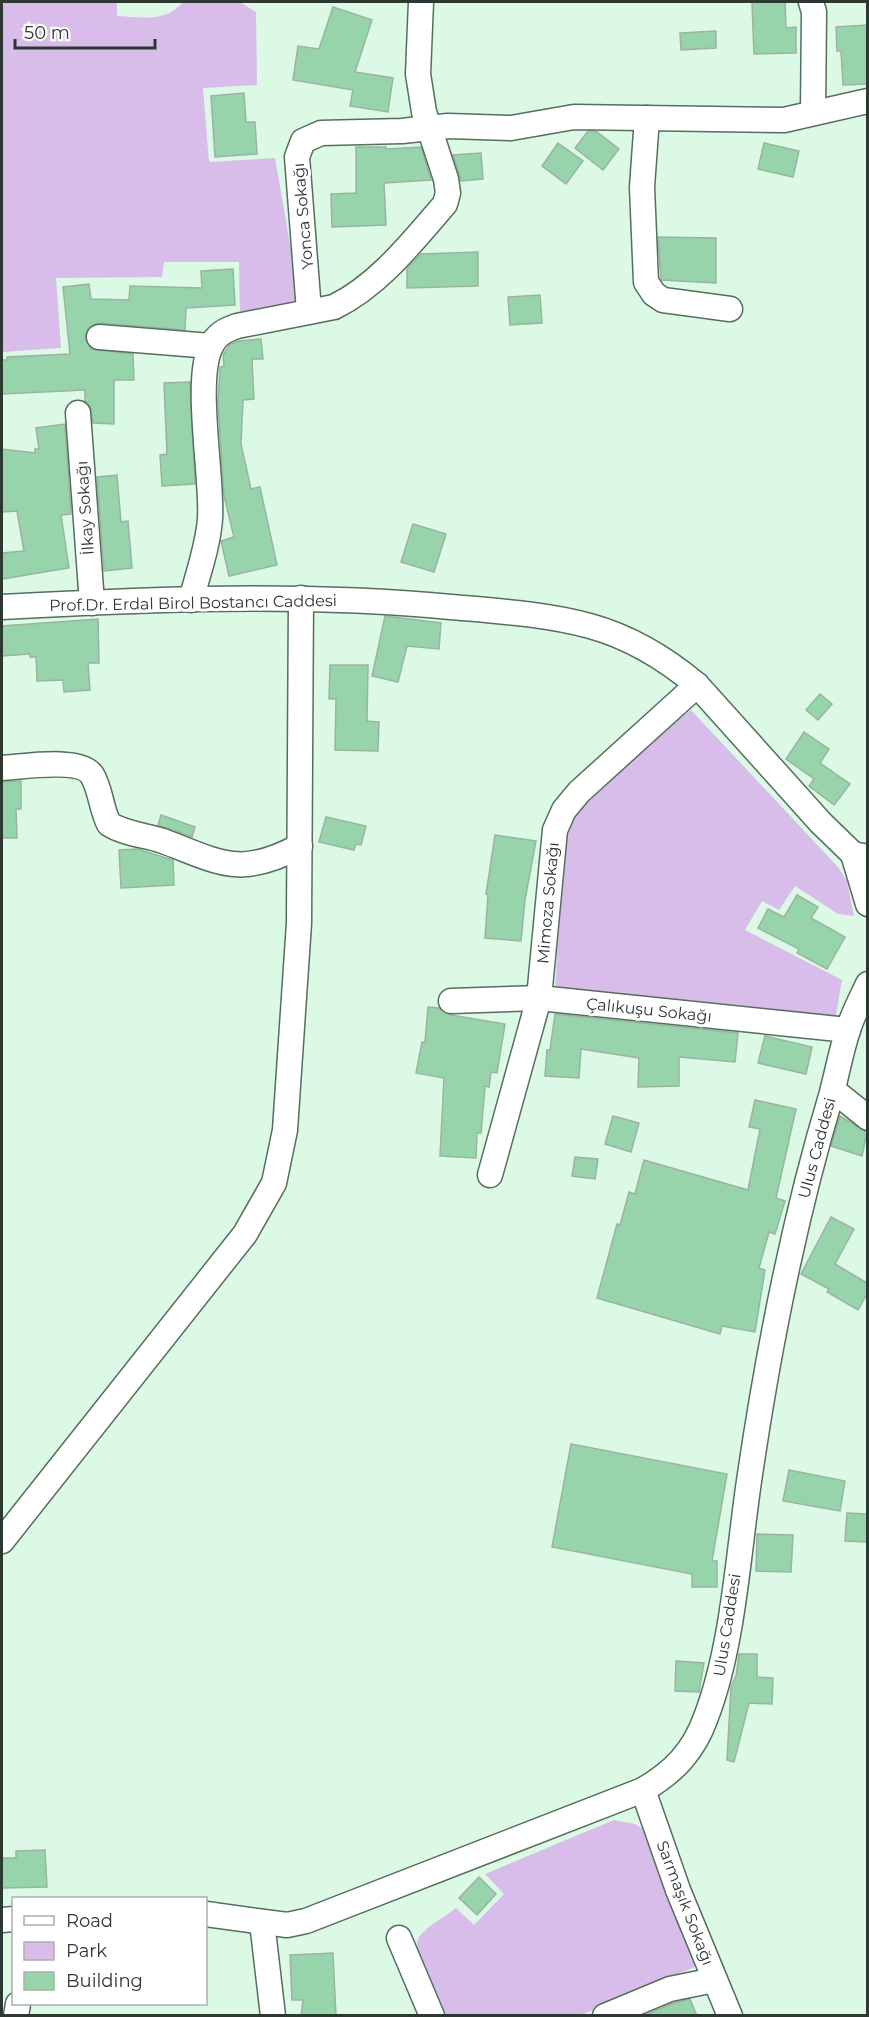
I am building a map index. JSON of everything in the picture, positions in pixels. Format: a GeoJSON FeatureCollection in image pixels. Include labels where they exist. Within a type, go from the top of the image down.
{"type":"FeatureCollection","features":[{"type":"Feature","properties":{"kind":"street"},"geometry":{"type":"LineString","coordinates":[[191,600],[210,520],[205,402],[206,365],[211,346],[223,331],[334,307],[372,284],[445,204],[448,193],[446,179],[429,128],[418,74],[421,2]]}},
{"type":"Feature","properties":{"kind":"street"},"geometry":{"type":"LineString","coordinates":[[811,2],[814,12],[813,113]]}},
{"type":"Feature","properties":{"kind":"street","name":"Yonca Sokağı"},"geometry":{"type":"LineString","coordinates":[[309,312],[307,267],[297,183],[297,157],[303,141],[321,133],[429,128],[511,128],[574,117],[784,120],[867,101]]}},
{"type":"Feature","properties":{"kind":"street"},"geometry":{"type":"LineString","coordinates":[[647,118],[642,187],[646,282],[654,294],[663,300],[730,309]]}},
{"type":"Feature","properties":{"kind":"street"},"geometry":{"type":"LineString","coordinates":[[99,338],[211,346]]}},
{"type":"Feature","properties":{"kind":"street","name":"İlkay Sokağı"},"geometry":{"type":"LineString","coordinates":[[78,413],[92,603]]}},
{"type":"Feature","properties":{"kind":"street"},"geometry":{"type":"LineString","coordinates":[[2,1541],[245,1234],[274,1183],[285,1130],[294,1013],[300,846],[300,598]]}},
{"type":"Feature","properties":{"kind":"street","name":"Prof.Dr. Erdal Birol Bostancı Caddesi"},"geometry":{"type":"LineString","coordinates":[[2,607],[300,598],[427,605],[558,619],[591,626],[627,639],[675,666],[697,685],[776,776],[860,855]]}},
{"type":"Feature","properties":{"kind":"street","name":"Mimoza Sokağı"},"geometry":{"type":"LineString","coordinates":[[490,1175],[539,998],[555,830],[564,810],[579,792],[697,685]]}},
{"type":"Feature","properties":{"kind":"street"},"geometry":{"type":"LineString","coordinates":[[2,768],[63,765],[82,767],[91,773],[96,783],[110,824],[220,863],[254,865],[278,858],[300,846]]}},
{"type":"Feature","properties":{"kind":"street"},"geometry":{"type":"LineString","coordinates":[[860,855],[867,904]]}},
{"type":"Feature","properties":{"kind":"street","name":"Ulus Caddesi"},"geometry":{"type":"LineString","coordinates":[[207,1914],[287,1925],[330,1914],[482,1851],[643,1790],[664,1778],[696,1742],[716,1690],[777,1307],[811,1161],[833,1090],[848,1030],[867,984]]}},
{"type":"Feature","properties":{"kind":"street","name":"Çalıkuşu Sokağı"},"geometry":{"type":"LineString","coordinates":[[450,1001],[539,998],[848,1030]]}},
{"type":"Feature","properties":{"kind":"street"},"geometry":{"type":"LineString","coordinates":[[833,1090],[867,1118]]}},
{"type":"Feature","properties":{"kind":"street","name":"Sarmaşık Sokağı"},"geometry":{"type":"LineString","coordinates":[[643,1790],[714,1980],[730,2016]]}},
{"type":"Feature","properties":{"kind":"street"},"geometry":{"type":"LineString","coordinates":[[262,1922],[273,2016]]}},
{"type":"Feature","properties":{"kind":"street"},"geometry":{"type":"LineString","coordinates":[[399,1938],[432,2016]]}},
{"type":"Feature","properties":{"kind":"street"},"geometry":{"type":"LineString","coordinates":[[605,2016],[670,1989],[714,1980]]}},
{"type":"Feature","properties":{"kind":"green space"},"geometry":{"type":"Polygon","coordinates":[[[2,2],[117,2],[117,16],[144,18],[169,13],[183,2],[240,2],[256,12],[257,85],[203,88],[209,162],[275,158],[291,250],[296,307],[240,314],[239,262],[164,262],[162,277],[56,278],[61,348],[2,352],[2,2]]]}},
{"type":"Feature","properties":{"kind":"green space"},"geometry":{"type":"Polygon","coordinates":[[[691,710],[838,867],[847,881],[854,916],[838,914],[795,886],[779,910],[762,901],[745,930],[842,980],[835,1020],[555,993],[563,843],[567,824],[578,809],[664,729],[691,710]]]}},
{"type":"Feature","properties":{"kind":"green space"},"geometry":{"type":"Polygon","coordinates":[[[614,1820],[635,1824],[647,1831],[697,1966],[581,2015],[442,2015],[418,1952],[417,1943],[422,1933],[456,1908],[474,1925],[504,1894],[485,1874],[614,1820]]]}},
{"type":"Feature","properties":{"kind":"building"},"geometry":{"type":"Polygon","coordinates":[[[752,2],[785,2],[786,28],[796,27],[796,53],[754,54],[752,2]]]}},
{"type":"Feature","properties":{"kind":"building"},"geometry":{"type":"Polygon","coordinates":[[[333,7],[372,20],[355,72],[393,78],[388,112],[350,106],[353,90],[293,80],[298,46],[319,49],[333,7]]]}},
{"type":"Feature","properties":{"kind":"building"},"geometry":{"type":"Polygon","coordinates":[[[867,25],[867,84],[843,85],[841,51],[837,51],[836,27],[867,25]]]}},
{"type":"Feature","properties":{"kind":"building"},"geometry":{"type":"Polygon","coordinates":[[[716,31],[716,48],[681,50],[680,33],[716,31]]]}},
{"type":"Feature","properties":{"kind":"building"},"geometry":{"type":"Polygon","coordinates":[[[244,93],[246,122],[255,122],[257,154],[215,157],[211,96],[244,93]]]}},
{"type":"Feature","properties":{"kind":"building"},"geometry":{"type":"Polygon","coordinates":[[[588,131],[597,132],[619,149],[603,170],[575,148],[588,131]]]}},
{"type":"Feature","properties":{"kind":"building"},"geometry":{"type":"Polygon","coordinates":[[[558,143],[583,161],[566,184],[542,166],[558,143]]]}},
{"type":"Feature","properties":{"kind":"building"},"geometry":{"type":"Polygon","coordinates":[[[764,143],[799,151],[793,177],[758,169],[764,143]]]}},
{"type":"Feature","properties":{"kind":"building"},"geometry":{"type":"Polygon","coordinates":[[[356,147],[386,147],[386,149],[421,147],[431,180],[384,183],[386,225],[332,227],[331,194],[356,193],[356,147]]]}},
{"type":"Feature","properties":{"kind":"building"},"geometry":{"type":"Polygon","coordinates":[[[481,153],[483,179],[461,181],[453,155],[481,153]]]}},
{"type":"Feature","properties":{"kind":"building"},"geometry":{"type":"Polygon","coordinates":[[[658,237],[716,238],[716,283],[661,280],[658,237]]]}},
{"type":"Feature","properties":{"kind":"building"},"geometry":{"type":"Polygon","coordinates":[[[478,252],[478,286],[407,288],[407,269],[421,254],[478,252]]]}},
{"type":"Feature","properties":{"kind":"building"},"geometry":{"type":"Polygon","coordinates":[[[233,269],[235,305],[186,308],[185,330],[100,323],[88,328],[85,336],[91,349],[133,354],[134,380],[114,380],[114,424],[93,423],[90,406],[85,401],[85,390],[2,394],[2,360],[7,360],[7,357],[70,354],[63,287],[89,284],[91,299],[129,300],[130,286],[202,288],[201,271],[233,269]]]}},
{"type":"Feature","properties":{"kind":"building"},"geometry":{"type":"Polygon","coordinates":[[[540,295],[542,323],[510,325],[508,297],[540,295]]]}},
{"type":"Feature","properties":{"kind":"building"},"geometry":{"type":"Polygon","coordinates":[[[261,339],[263,359],[252,359],[254,399],[243,400],[241,444],[251,489],[260,487],[277,565],[229,576],[221,541],[234,537],[224,496],[218,403],[220,367],[224,366],[223,355],[230,344],[261,339]]]}},
{"type":"Feature","properties":{"kind":"building"},"geometry":{"type":"Polygon","coordinates":[[[190,382],[195,484],[162,486],[160,455],[167,454],[164,383],[190,382]]]}},
{"type":"Feature","properties":{"kind":"building"},"geometry":{"type":"Polygon","coordinates":[[[65,424],[71,514],[61,515],[69,568],[2,579],[2,553],[24,551],[17,511],[2,512],[2,449],[35,453],[35,449],[39,449],[36,428],[65,424]]]}},
{"type":"Feature","properties":{"kind":"building"},"geometry":{"type":"Polygon","coordinates":[[[117,475],[121,522],[128,521],[132,568],[104,571],[97,477],[117,475]]]}},
{"type":"Feature","properties":{"kind":"building"},"geometry":{"type":"Polygon","coordinates":[[[413,524],[446,534],[434,572],[401,562],[413,524]]]}},
{"type":"Feature","properties":{"kind":"building"},"geometry":{"type":"Polygon","coordinates":[[[385,616],[441,623],[439,649],[407,646],[398,682],[372,676],[385,616]]]}},
{"type":"Feature","properties":{"kind":"building"},"geometry":{"type":"Polygon","coordinates":[[[98,619],[99,663],[88,663],[90,690],[64,692],[63,680],[37,681],[36,657],[30,657],[30,654],[2,656],[2,626],[98,619]]]}},
{"type":"Feature","properties":{"kind":"building"},"geometry":{"type":"Polygon","coordinates":[[[330,665],[368,665],[367,721],[379,722],[378,751],[335,750],[336,699],[329,699],[330,665]]]}},
{"type":"Feature","properties":{"kind":"building"},"geometry":{"type":"Polygon","coordinates":[[[820,694],[832,704],[818,720],[806,710],[820,694]]]}},
{"type":"Feature","properties":{"kind":"building"},"geometry":{"type":"Polygon","coordinates":[[[804,732],[829,749],[820,763],[850,784],[834,805],[809,786],[814,779],[786,759],[804,732]]]}},
{"type":"Feature","properties":{"kind":"building"},"geometry":{"type":"Polygon","coordinates":[[[21,781],[21,809],[16,809],[17,838],[2,838],[2,782],[21,781]]]}},
{"type":"Feature","properties":{"kind":"building"},"geometry":{"type":"Polygon","coordinates":[[[161,815],[195,827],[192,837],[158,825],[161,815]]]}},
{"type":"Feature","properties":{"kind":"building"},"geometry":{"type":"Polygon","coordinates":[[[326,817],[366,826],[361,845],[356,844],[354,850],[319,842],[326,817]]]}},
{"type":"Feature","properties":{"kind":"building"},"geometry":{"type":"Polygon","coordinates":[[[495,835],[536,841],[525,900],[521,941],[485,938],[488,895],[486,894],[495,835]]]}},
{"type":"Feature","properties":{"kind":"building"},"geometry":{"type":"Polygon","coordinates":[[[137,849],[173,860],[174,885],[121,888],[119,850],[137,849]]]}},
{"type":"Feature","properties":{"kind":"building"},"geometry":{"type":"Polygon","coordinates":[[[797,895],[818,907],[811,918],[845,937],[827,969],[797,953],[799,949],[758,928],[768,909],[784,917],[797,895]]]}},
{"type":"Feature","properties":{"kind":"building"},"geometry":{"type":"Polygon","coordinates":[[[428,1007],[439,1008],[451,1015],[505,1024],[497,1073],[491,1072],[489,1087],[485,1086],[481,1133],[477,1133],[476,1158],[440,1156],[444,1078],[416,1073],[422,1042],[425,1042],[428,1007]]]}},
{"type":"Feature","properties":{"kind":"building"},"geometry":{"type":"Polygon","coordinates":[[[555,1014],[738,1033],[735,1062],[679,1057],[679,1086],[638,1087],[639,1058],[581,1049],[579,1078],[545,1076],[547,1050],[550,1050],[555,1014]]]}},
{"type":"Feature","properties":{"kind":"building"},"geometry":{"type":"Polygon","coordinates":[[[765,1036],[812,1047],[806,1074],[758,1063],[765,1036]]]}},
{"type":"Feature","properties":{"kind":"building"},"geometry":{"type":"Polygon","coordinates":[[[755,1100],[796,1109],[776,1198],[785,1201],[775,1234],[769,1232],[759,1268],[765,1270],[755,1332],[722,1326],[720,1334],[597,1298],[617,1224],[620,1225],[629,1192],[635,1194],[644,1160],[748,1190],[760,1129],[749,1127],[755,1100]]]}},
{"type":"Feature","properties":{"kind":"building"},"geometry":{"type":"Polygon","coordinates":[[[613,1116],[639,1123],[631,1152],[605,1144],[613,1116]]]}},
{"type":"Feature","properties":{"kind":"building"},"geometry":{"type":"Polygon","coordinates":[[[840,1116],[867,1132],[862,1156],[831,1146],[840,1116]]]}},
{"type":"Feature","properties":{"kind":"building"},"geometry":{"type":"Polygon","coordinates":[[[575,1157],[598,1159],[595,1179],[572,1176],[575,1157]]]}},
{"type":"Feature","properties":{"kind":"building"},"geometry":{"type":"Polygon","coordinates":[[[831,1217],[854,1229],[835,1264],[867,1283],[867,1294],[858,1310],[827,1292],[829,1289],[801,1274],[831,1217]]]}},
{"type":"Feature","properties":{"kind":"building"},"geometry":{"type":"Polygon","coordinates":[[[571,1444],[727,1474],[712,1561],[717,1561],[717,1587],[692,1587],[692,1574],[552,1547],[571,1444]]]}},
{"type":"Feature","properties":{"kind":"building"},"geometry":{"type":"Polygon","coordinates":[[[789,1470],[845,1481],[840,1511],[783,1501],[789,1470]]]}},
{"type":"Feature","properties":{"kind":"building"},"geometry":{"type":"Polygon","coordinates":[[[847,1513],[867,1514],[867,1542],[845,1541],[847,1513]]]}},
{"type":"Feature","properties":{"kind":"building"},"geometry":{"type":"Polygon","coordinates":[[[757,1534],[793,1535],[791,1572],[756,1571],[757,1534]]]}},
{"type":"Feature","properties":{"kind":"building"},"geometry":{"type":"Polygon","coordinates":[[[739,1654],[757,1654],[757,1677],[773,1678],[772,1704],[749,1703],[734,1762],[727,1760],[731,1687],[736,1676],[739,1654]]]}},
{"type":"Feature","properties":{"kind":"building"},"geometry":{"type":"Polygon","coordinates":[[[676,1661],[704,1663],[699,1692],[675,1691],[676,1661]]]}},
{"type":"Feature","properties":{"kind":"building"},"geometry":{"type":"Polygon","coordinates":[[[45,1850],[47,1887],[2,1888],[2,1858],[16,1858],[16,1851],[45,1850]]]}},
{"type":"Feature","properties":{"kind":"building"},"geometry":{"type":"Polygon","coordinates":[[[479,1877],[496,1894],[477,1915],[459,1898],[479,1877]]]}},
{"type":"Feature","properties":{"kind":"building"},"geometry":{"type":"Polygon","coordinates":[[[333,1953],[336,2016],[301,2016],[303,2000],[292,2000],[290,1955],[333,1953]]]}},
{"type":"Feature","properties":{"kind":"building"},"geometry":{"type":"Polygon","coordinates":[[[690,1999],[697,2016],[643,2016],[674,2003],[690,1999]]]}}]}
